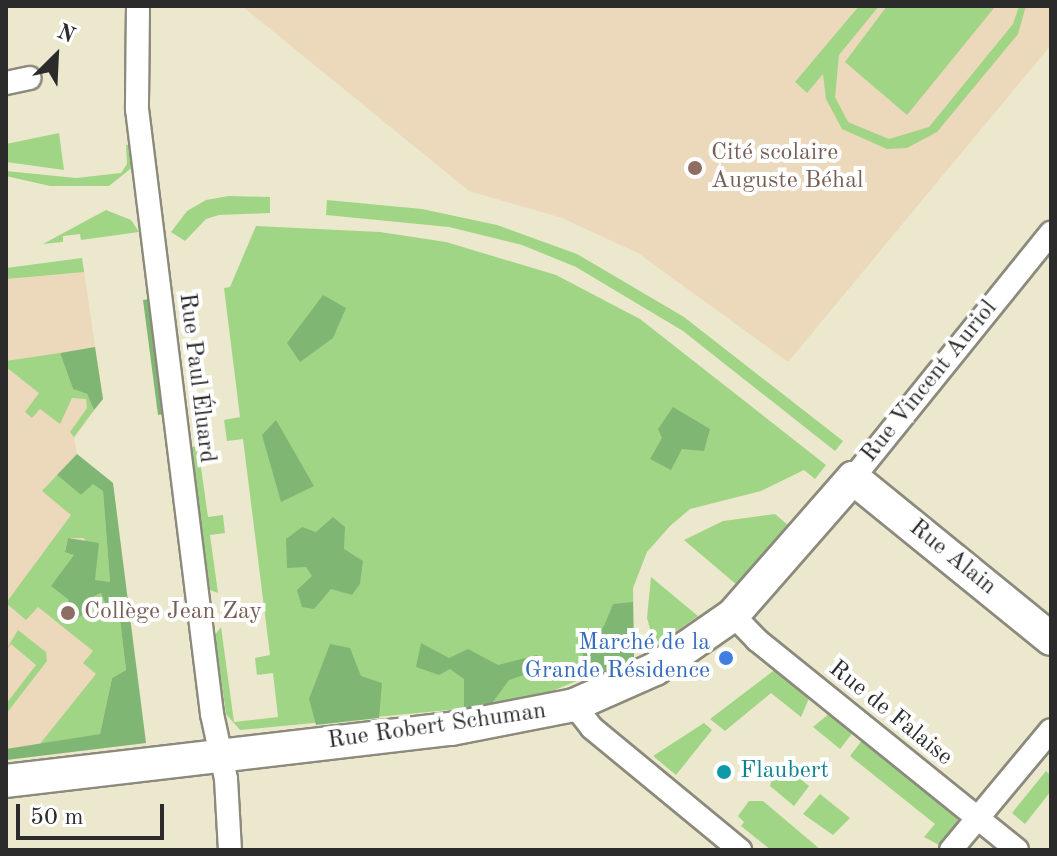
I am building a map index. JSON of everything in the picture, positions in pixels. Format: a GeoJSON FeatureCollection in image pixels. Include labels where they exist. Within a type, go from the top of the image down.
{"type":"FeatureCollection","features":[{"type":"Feature","properties":{"kind":"street","name":"Rue Paul Éluard"},"geometry":{"type":"LineString","coordinates":[[138,6],[135,68],[142,150],[220,756],[226,779],[230,850]]}},
{"type":"Feature","properties":{"kind":"street"},"geometry":{"type":"LineString","coordinates":[[6,83],[29,78]]}},
{"type":"Feature","properties":{"kind":"street","name":"Rue Vincent Auriol"},"geometry":{"type":"LineString","coordinates":[[808,531],[1051,233]]}},
{"type":"Feature","properties":{"kind":"street","name":"Rue Alain"},"geometry":{"type":"LineString","coordinates":[[853,478],[1051,639]]}},
{"type":"Feature","properties":{"kind":"street","name":"Rue Robert Schuman"},"geometry":{"type":"LineString","coordinates":[[6,781],[480,725],[574,705],[655,669],[733,615],[808,531]]}},
{"type":"Feature","properties":{"kind":"street","name":"Rue de Falaise"},"geometry":{"type":"LineString","coordinates":[[733,615],[757,640],[1017,850]]}},
{"type":"Feature","properties":{"kind":"street"},"geometry":{"type":"LineString","coordinates":[[574,705],[592,728],[740,850]]}},
{"type":"Feature","properties":{"kind":"street"},"geometry":{"type":"LineString","coordinates":[[951,850],[1051,730]]}},
{"type":"Feature","properties":{"kind":"shaded area","name":"Cité scolaire Auguste Béhal"},"geometry":{"type":"Polygon","coordinates":[[[242,6],[1051,6],[1051,45],[788,362],[638,253],[562,218],[469,191],[242,6]]]}},
{"type":"Feature","properties":{"kind":"shaded area","name":"Collège Jean Zay"},"geometry":{"type":"Polygon","coordinates":[[[83,265],[103,399],[74,438],[77,454],[113,483],[146,743],[6,760],[6,274],[83,265]]]}},
{"type":"Feature","properties":{"kind":"green space"},"geometry":{"type":"Polygon","coordinates":[[[859,6],[879,6],[839,55],[835,97],[848,122],[889,139],[929,127],[1013,24],[1019,6],[1026,6],[1018,34],[937,132],[907,148],[887,149],[842,129],[826,99],[823,74],[807,93],[795,82],[859,6]]]}},
{"type":"Feature","properties":{"kind":"green space"},"geometry":{"type":"Polygon","coordinates":[[[887,6],[994,8],[907,115],[845,62],[887,6]]]}},
{"type":"Feature","properties":{"kind":"green space"},"geometry":{"type":"Polygon","coordinates":[[[59,133],[64,170],[6,162],[6,144],[59,133]]]}},
{"type":"Feature","properties":{"kind":"green space"},"geometry":{"type":"Polygon","coordinates":[[[134,144],[134,166],[109,186],[50,186],[6,176],[6,171],[76,178],[121,173],[127,164],[126,145],[134,144]]]}},
{"type":"Feature","properties":{"kind":"green space"},"geometry":{"type":"Polygon","coordinates":[[[229,196],[270,197],[270,213],[219,215],[206,219],[185,241],[171,232],[187,211],[206,200],[229,196]]]}},
{"type":"Feature","properties":{"kind":"green space"},"geometry":{"type":"Polygon","coordinates":[[[327,200],[422,209],[497,225],[577,254],[684,317],[843,441],[835,451],[683,331],[576,267],[522,245],[449,227],[326,215],[327,200]]]}},
{"type":"Feature","properties":{"kind":"green space"},"geometry":{"type":"Polygon","coordinates":[[[106,210],[131,220],[139,232],[81,240],[80,234],[63,236],[63,242],[43,244],[106,210]]]}},
{"type":"Feature","properties":{"kind":"green space"},"geometry":{"type":"Polygon","coordinates":[[[256,226],[380,232],[446,242],[556,275],[640,319],[826,465],[815,479],[804,470],[761,491],[690,509],[670,526],[647,552],[633,588],[634,658],[547,693],[490,706],[240,730],[226,714],[215,635],[221,627],[234,722],[278,717],[273,673],[257,675],[255,658],[270,655],[243,439],[227,441],[224,420],[240,417],[224,288],[230,287],[256,226]]]}},
{"type":"Feature","properties":{"kind":"green space"},"geometry":{"type":"Polygon","coordinates":[[[82,258],[84,272],[6,279],[6,268],[82,258]]]}},
{"type":"Feature","properties":{"kind":"green space"},"geometry":{"type":"Polygon","coordinates":[[[323,295],[346,308],[333,338],[300,362],[287,343],[323,295]]]}},
{"type":"Feature","properties":{"kind":"green space"},"geometry":{"type":"Polygon","coordinates":[[[149,299],[165,414],[158,415],[143,300],[149,299]]]}},
{"type":"Feature","properties":{"kind":"green space"},"geometry":{"type":"Polygon","coordinates":[[[95,347],[103,399],[94,410],[87,394],[73,389],[60,353],[95,347]]]}},
{"type":"Feature","properties":{"kind":"green space"},"geometry":{"type":"Polygon","coordinates":[[[60,353],[73,389],[87,394],[94,410],[74,437],[70,432],[87,408],[86,399],[72,398],[60,424],[40,409],[32,418],[25,412],[39,393],[6,367],[6,361],[60,353]]]}},
{"type":"Feature","properties":{"kind":"green space"},"geometry":{"type":"Polygon","coordinates":[[[673,407],[710,429],[704,451],[682,449],[671,470],[650,459],[662,438],[658,429],[673,407]]]}},
{"type":"Feature","properties":{"kind":"green space"},"geometry":{"type":"Polygon","coordinates":[[[276,420],[314,486],[281,502],[262,435],[276,420]]]}},
{"type":"Feature","properties":{"kind":"green space"},"geometry":{"type":"Polygon","coordinates":[[[198,446],[208,517],[223,515],[225,533],[210,535],[218,593],[210,590],[191,447],[198,446]]]}},
{"type":"Feature","properties":{"kind":"green space"},"geometry":{"type":"Polygon","coordinates":[[[77,454],[113,483],[146,743],[6,760],[6,749],[100,734],[112,678],[126,670],[119,611],[107,607],[101,593],[90,598],[88,610],[72,623],[61,615],[69,600],[51,586],[74,555],[65,552],[68,538],[99,543],[95,580],[110,582],[103,491],[93,484],[81,495],[57,475],[77,454]]]}},
{"type":"Feature","properties":{"kind":"green space"},"geometry":{"type":"Polygon","coordinates":[[[57,475],[81,495],[93,483],[103,491],[110,582],[95,581],[84,538],[68,538],[65,551],[74,555],[90,598],[101,593],[119,610],[126,670],[112,678],[100,734],[39,745],[96,674],[83,663],[93,651],[38,607],[26,620],[6,603],[71,515],[42,491],[57,475]]]}},
{"type":"Feature","properties":{"kind":"green space"},"geometry":{"type":"Polygon","coordinates":[[[775,514],[788,525],[737,585],[684,540],[723,521],[775,514]]]}},
{"type":"Feature","properties":{"kind":"green space"},"geometry":{"type":"Polygon","coordinates":[[[333,517],[345,527],[344,549],[363,561],[360,584],[352,595],[331,589],[314,609],[302,607],[297,590],[312,576],[306,567],[287,568],[286,539],[302,527],[316,532],[333,517]]]}},
{"type":"Feature","properties":{"kind":"green space"},"geometry":{"type":"Polygon","coordinates":[[[651,577],[698,616],[655,646],[647,618],[651,577]]]}},
{"type":"Feature","properties":{"kind":"green space"},"geometry":{"type":"Polygon","coordinates":[[[633,602],[634,658],[587,679],[582,650],[604,626],[613,604],[633,602]]]}},
{"type":"Feature","properties":{"kind":"green space"},"geometry":{"type":"Polygon","coordinates":[[[18,630],[46,652],[47,661],[6,714],[6,704],[36,665],[11,644],[6,650],[18,630]]]}},
{"type":"Feature","properties":{"kind":"green space"},"geometry":{"type":"Polygon","coordinates":[[[421,643],[449,658],[468,649],[498,665],[537,655],[545,668],[509,680],[490,706],[464,709],[464,679],[450,669],[439,675],[416,667],[421,643]]]}},
{"type":"Feature","properties":{"kind":"green space"},"geometry":{"type":"Polygon","coordinates":[[[330,644],[350,648],[361,676],[382,683],[379,718],[316,725],[309,699],[330,644]]]}},
{"type":"Feature","properties":{"kind":"green space"},"geometry":{"type":"Polygon","coordinates":[[[777,668],[810,696],[801,717],[771,693],[725,731],[710,719],[777,668]]]}},
{"type":"Feature","properties":{"kind":"green space"},"geometry":{"type":"Polygon","coordinates":[[[831,712],[854,731],[840,749],[813,727],[831,712]]]}},
{"type":"Feature","properties":{"kind":"green space"},"geometry":{"type":"Polygon","coordinates":[[[704,723],[712,730],[676,775],[653,756],[704,723]]]}},
{"type":"Feature","properties":{"kind":"green space"},"geometry":{"type":"Polygon","coordinates":[[[863,739],[953,813],[958,821],[939,845],[924,837],[935,824],[850,756],[863,739]]]}},
{"type":"Feature","properties":{"kind":"green space"},"geometry":{"type":"Polygon","coordinates":[[[778,761],[809,786],[794,806],[770,786],[778,761]]]}},
{"type":"Feature","properties":{"kind":"green space"},"geometry":{"type":"Polygon","coordinates":[[[1046,771],[1051,776],[1051,791],[1025,824],[1012,813],[1046,771]]]}},
{"type":"Feature","properties":{"kind":"green space"},"geometry":{"type":"Polygon","coordinates":[[[820,794],[850,818],[833,835],[803,814],[820,794]]]}},
{"type":"Feature","properties":{"kind":"green space"},"geometry":{"type":"Polygon","coordinates":[[[749,801],[763,801],[821,850],[771,850],[741,826],[744,822],[738,816],[749,801]]]}},
{"type":"Feature","properties":{"kind":"place","name":"Cité scolaire Auguste Béhal"},"geometry":{"type":"Point","coordinates":[695,168]}},
{"type":"Feature","properties":{"kind":"place","name":"Collège Jean Zay"},"geometry":{"type":"Point","coordinates":[68,613]}},
{"type":"Feature","properties":{"kind":"place","name":"Marché de la Grande Résidence"},"geometry":{"type":"Point","coordinates":[726,658]}},
{"type":"Feature","properties":{"kind":"place","name":"Flaubert"},"geometry":{"type":"Point","coordinates":[724,772]}}]}
